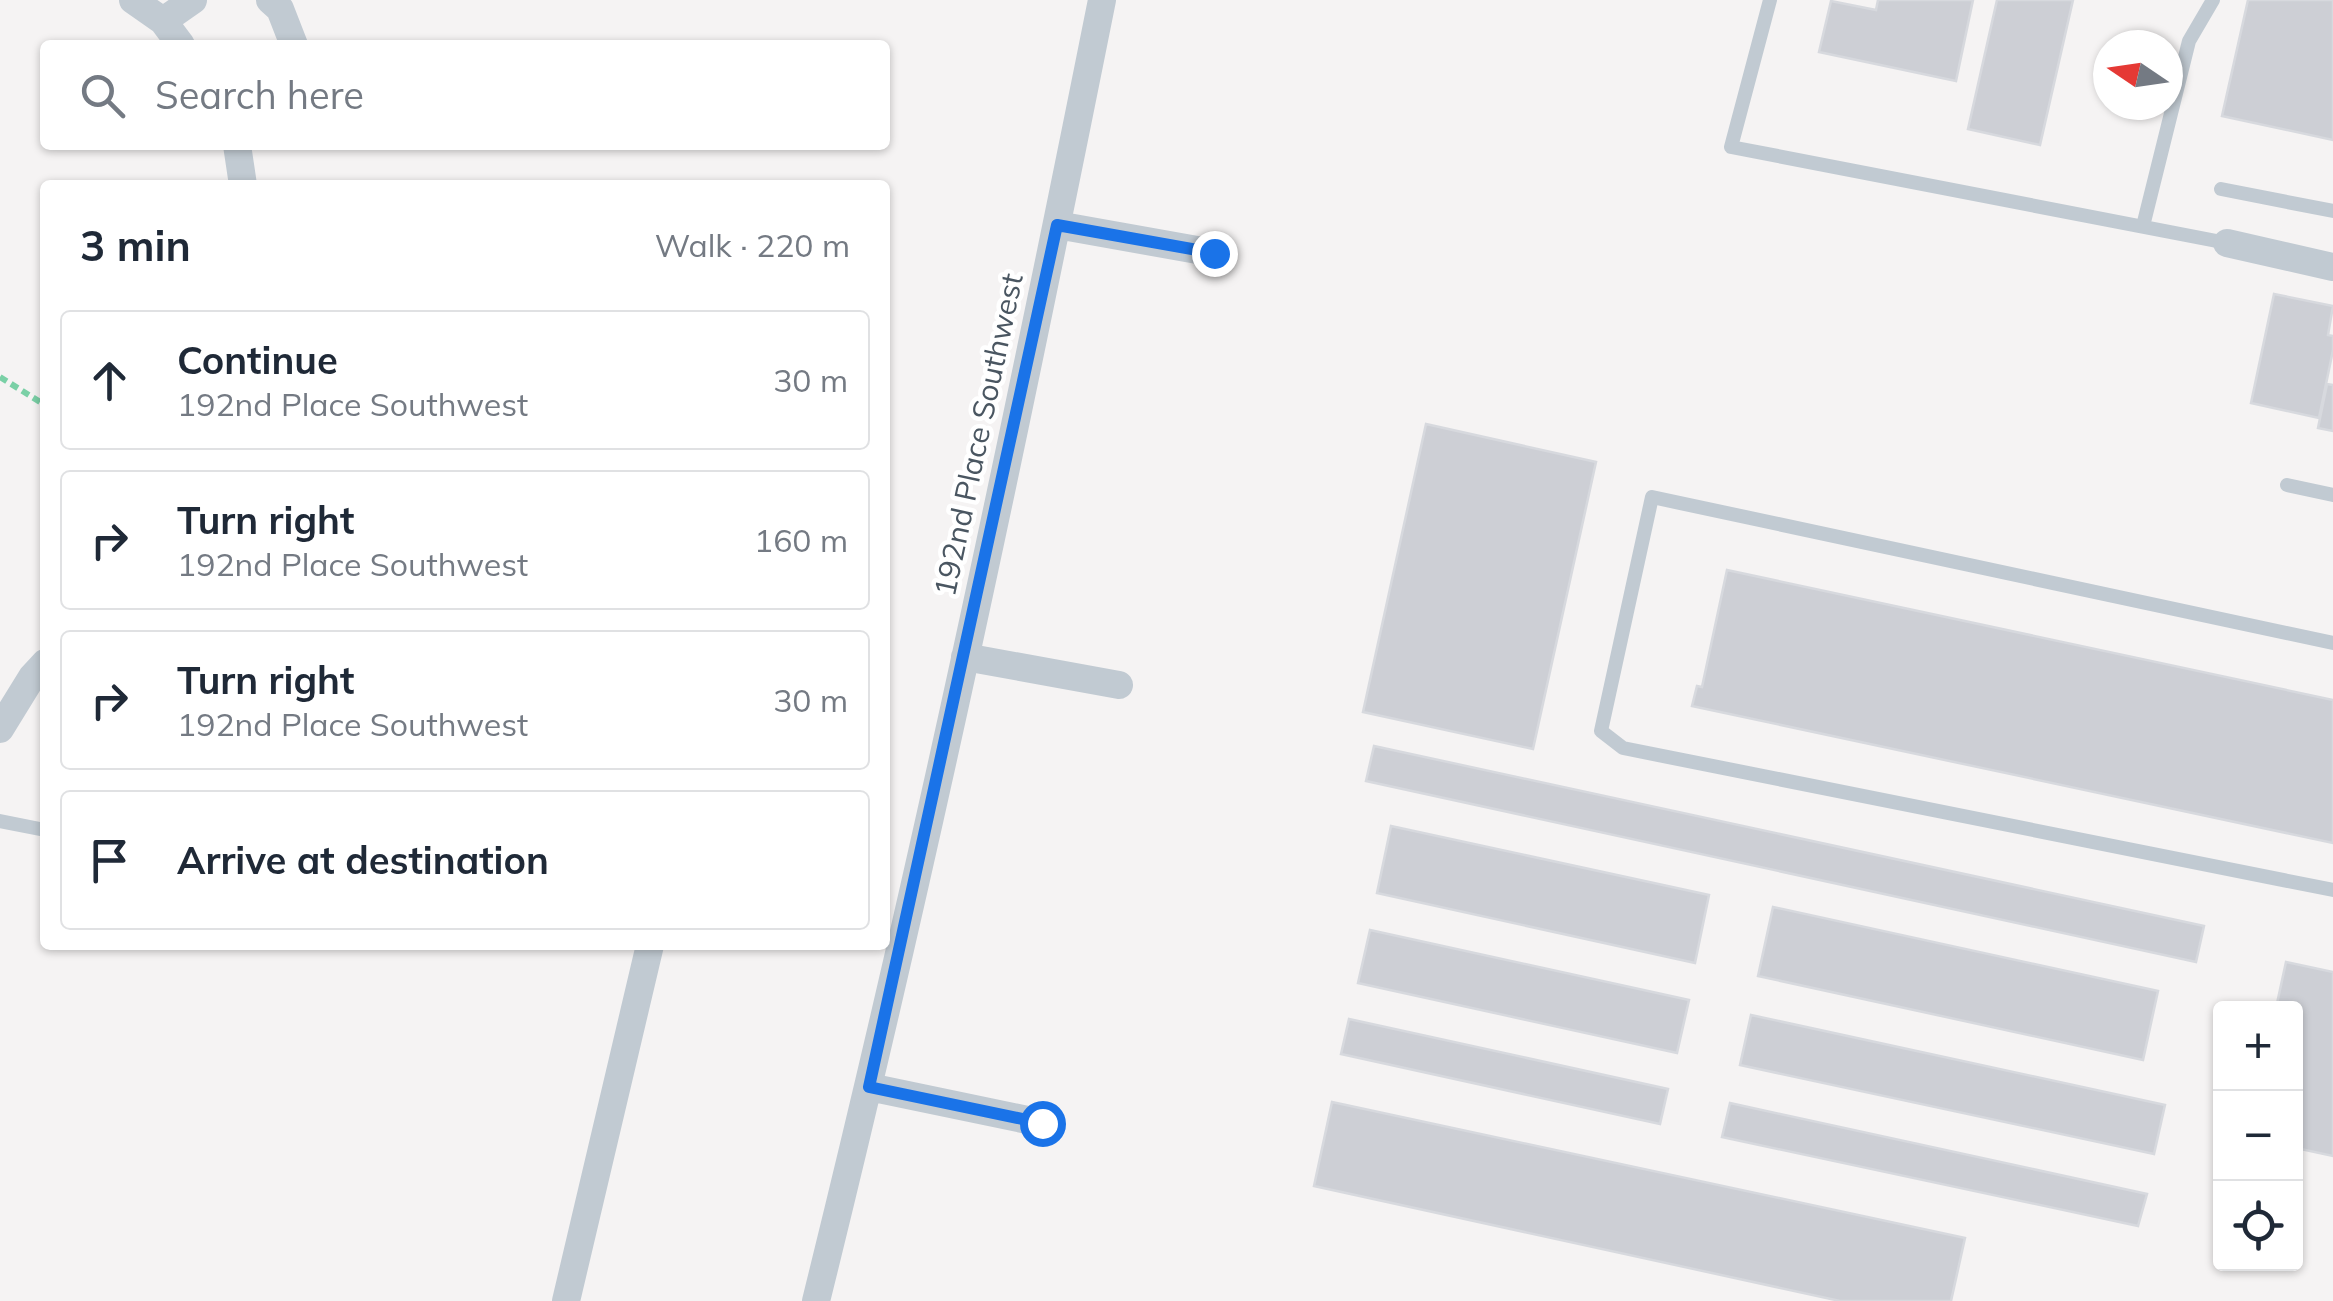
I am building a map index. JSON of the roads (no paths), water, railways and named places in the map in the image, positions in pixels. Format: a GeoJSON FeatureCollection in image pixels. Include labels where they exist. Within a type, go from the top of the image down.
{"type":"FeatureCollection","features":[{"type":"Feature","properties":{"kind":"street"},"geometry":{"type":"LineString","coordinates":[[133,0],[163,21],[177,40]]}},
{"type":"Feature","properties":{"kind":"street"},"geometry":{"type":"LineString","coordinates":[[163,21],[193,0]]}},
{"type":"Feature","properties":{"kind":"street"},"geometry":{"type":"LineString","coordinates":[[270,0],[280,9],[292,40]]}},
{"type":"Feature","properties":{"kind":"street","name":"192nd Place Southwest"},"geometry":{"type":"LineString","coordinates":[[816,1301],[869,1087],[965,658],[1102,0]]}},
{"type":"Feature","properties":{"kind":"street"},"geometry":{"type":"LineString","coordinates":[[239,150],[242,180]]}},
{"type":"Feature","properties":{"kind":"street"},"geometry":{"type":"LineString","coordinates":[[1057,225],[1214,253]]}},
{"type":"Feature","properties":{"kind":"street"},"geometry":{"type":"LineString","coordinates":[[2227,243],[2333,267]]}},
{"type":"Feature","properties":{"kind":"street"},"geometry":{"type":"LineString","coordinates":[[965,658],[1119,685]]}},
{"type":"Feature","properties":{"kind":"street"},"geometry":{"type":"LineString","coordinates":[[0,729],[40,669]]}},
{"type":"Feature","properties":{"kind":"street"},"geometry":{"type":"LineString","coordinates":[[566,1301],[649,950]]}},
{"type":"Feature","properties":{"kind":"street"},"geometry":{"type":"LineString","coordinates":[[869,1087],[1042,1123]]}},
{"type":"Feature","properties":{"kind":"lane"},"geometry":{"type":"LineString","coordinates":[[1770,0],[1731,147],[2227,243]]}},
{"type":"Feature","properties":{"kind":"lane"},"geometry":{"type":"LineString","coordinates":[[2143,226],[2189,40],[2213,0]]}},
{"type":"Feature","properties":{"kind":"lane"},"geometry":{"type":"LineString","coordinates":[[2221,188],[2333,211]]}},
{"type":"Feature","properties":{"kind":"lane"},"geometry":{"type":"LineString","coordinates":[[2287,484],[2333,495]]}},
{"type":"Feature","properties":{"kind":"lane"},"geometry":{"type":"LineString","coordinates":[[2333,642],[1652,497],[1601,731],[1622,748],[2333,890]]}},
{"type":"Feature","properties":{"kind":"lane"},"geometry":{"type":"LineString","coordinates":[[0,821],[40,829]]}}]}
